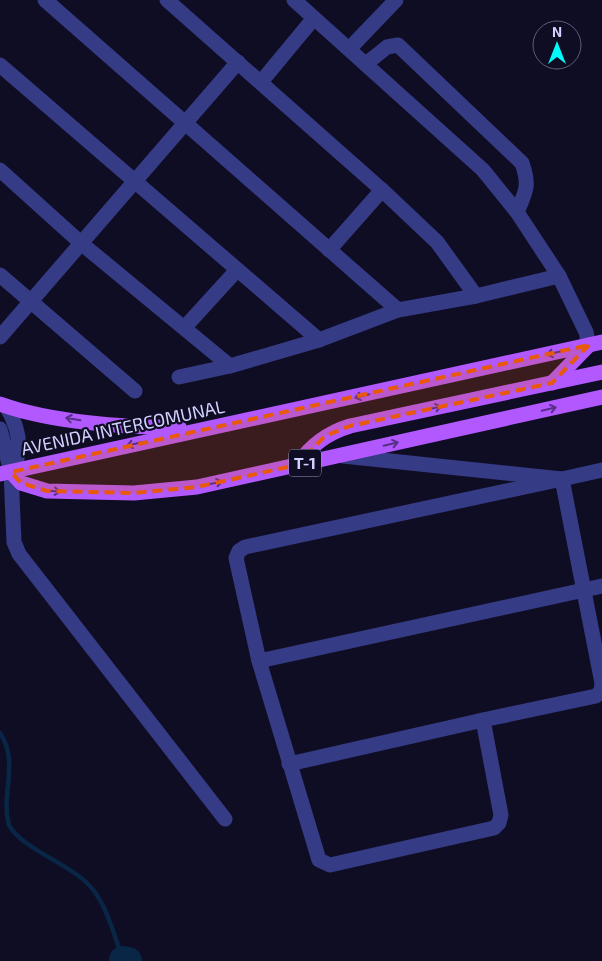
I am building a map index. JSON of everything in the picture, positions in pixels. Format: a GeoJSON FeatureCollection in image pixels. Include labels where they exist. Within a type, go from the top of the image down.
{"type":"FeatureCollection","features":[{"type":"Feature","properties":{"kind":"main road"},"geometry":{"type":"LineString","coordinates":[[552,383],[598,346]]}},
{"type":"Feature","properties":{"kind":"main road","name":"AVENIDA INTERCOMUNAL"},"geometry":{"type":"LineString","coordinates":[[6,473],[208,427],[294,411],[598,346]]}},
{"type":"Feature","properties":{"kind":"main road"},"geometry":{"type":"LineString","coordinates":[[297,465],[305,454],[326,436],[350,426],[602,372]]}},
{"type":"Feature","properties":{"kind":"main road","name":"AVENIDA INTERCOMUNAL"},"geometry":{"type":"LineString","coordinates":[[6,473],[21,483],[47,491],[134,493],[198,487],[602,397]]}},
{"type":"Feature","properties":{"kind":"main road"},"geometry":{"type":"LineString","coordinates":[[3,405],[99,423],[160,427],[208,427]]}},
{"type":"Feature","properties":{"kind":"street"},"geometry":{"type":"LineString","coordinates":[[45,0],[398,310]]}},
{"type":"Feature","properties":{"kind":"street"},"geometry":{"type":"LineString","coordinates":[[167,0],[382,190],[437,242],[476,296]]}},
{"type":"Feature","properties":{"kind":"street"},"geometry":{"type":"LineString","coordinates":[[294,0],[350,48],[483,170],[517,212],[559,276],[586,332],[598,346]]}},
{"type":"Feature","properties":{"kind":"street"},"geometry":{"type":"LineString","coordinates":[[350,48],[396,0]]}},
{"type":"Feature","properties":{"kind":"street"},"geometry":{"type":"LineString","coordinates":[[261,82],[314,18]]}},
{"type":"Feature","properties":{"kind":"street"},"geometry":{"type":"LineString","coordinates":[[366,63],[387,47],[398,45],[522,163],[528,179],[527,189],[517,212]]}},
{"type":"Feature","properties":{"kind":"street"},"geometry":{"type":"LineString","coordinates":[[0,337],[135,184],[238,62]]}},
{"type":"Feature","properties":{"kind":"street"},"geometry":{"type":"LineString","coordinates":[[0,64],[135,184],[319,340]]}},
{"type":"Feature","properties":{"kind":"street"},"geometry":{"type":"LineString","coordinates":[[0,170],[82,244],[230,366]]}},
{"type":"Feature","properties":{"kind":"street"},"geometry":{"type":"LineString","coordinates":[[329,250],[382,190]]}},
{"type":"Feature","properties":{"kind":"street"},"geometry":{"type":"LineString","coordinates":[[185,328],[237,270]]}},
{"type":"Feature","properties":{"kind":"street"},"geometry":{"type":"LineString","coordinates":[[0,275],[135,391]]}},
{"type":"Feature","properties":{"kind":"street"},"geometry":{"type":"LineString","coordinates":[[179,377],[230,366],[319,340],[398,310],[476,296],[559,276]]}},
{"type":"Feature","properties":{"kind":"street"},"geometry":{"type":"LineString","coordinates":[[3,405],[15,422],[19,446],[17,462],[6,473]]}},
{"type":"Feature","properties":{"kind":"street"},"geometry":{"type":"LineString","coordinates":[[0,429],[14,542],[19,554],[225,819]]}},
{"type":"Feature","properties":{"kind":"street"},"geometry":{"type":"LineString","coordinates":[[339,456],[562,479]]}},
{"type":"Feature","properties":{"kind":"street"},"geometry":{"type":"LineString","coordinates":[[483,720],[501,815],[499,823],[494,828],[330,865],[323,864],[319,860],[259,661],[236,558],[238,551],[245,547],[602,470]]}},
{"type":"Feature","properties":{"kind":"street"},"geometry":{"type":"LineString","coordinates":[[290,764],[596,696],[601,691],[602,683],[562,479]]}},
{"type":"Feature","properties":{"kind":"street"},"geometry":{"type":"LineString","coordinates":[[259,661],[602,586]]}},
{"type":"Feature","properties":{"kind":"highlighted area"},"geometry":{"type":"Polygon","coordinates":[[[589,345],[552,383],[350,426],[325,436],[297,465],[197,487],[134,493],[47,491],[21,483],[11,472],[589,345]]]}},
{"type":"Feature","properties":{"kind":"waterway"},"geometry":{"type":"LineString","coordinates":[[0,733],[6,744],[9,756],[7,802],[9,825],[15,833],[34,849],[80,877],[95,892],[105,910],[123,960]]}},
{"type":"Feature","properties":{"kind":"waterway"},"geometry":{"type":"LineString","coordinates":[[123,960],[128,961]]}}]}
